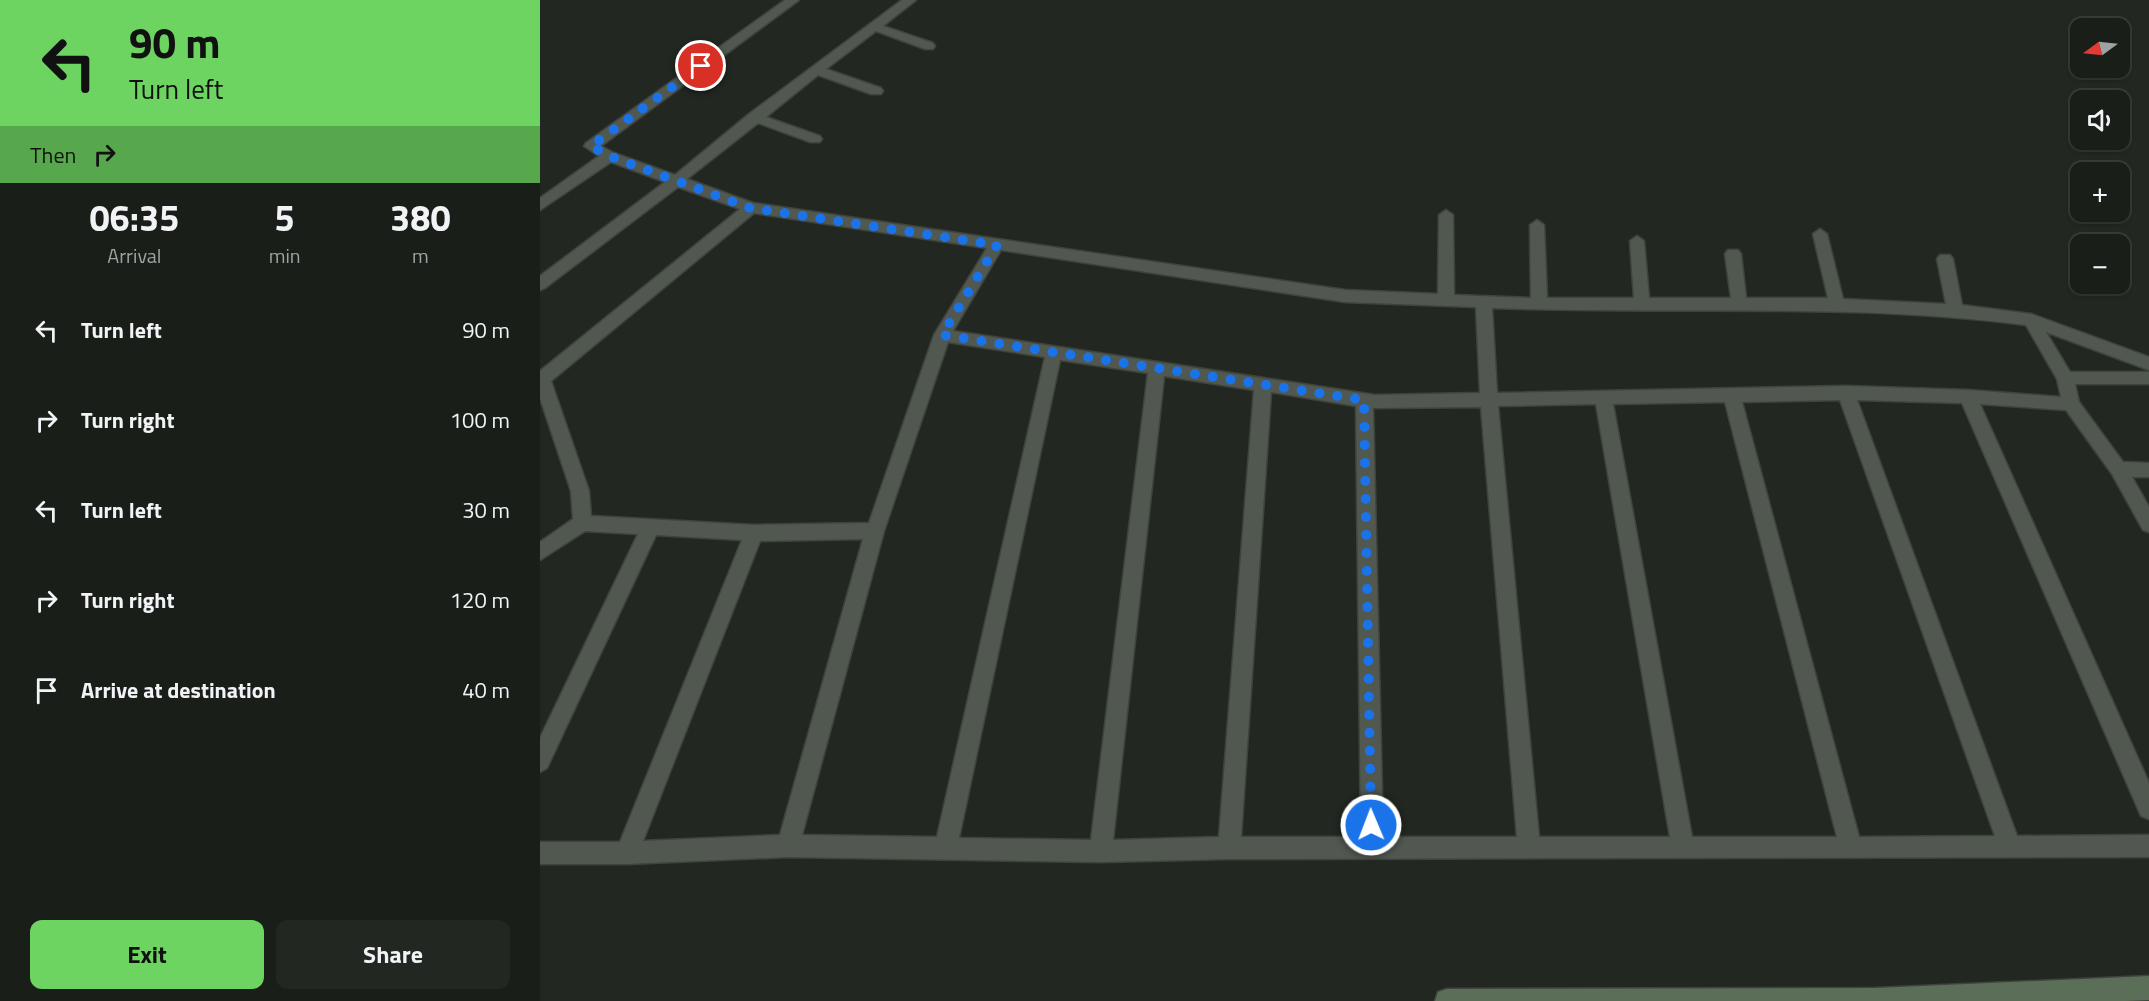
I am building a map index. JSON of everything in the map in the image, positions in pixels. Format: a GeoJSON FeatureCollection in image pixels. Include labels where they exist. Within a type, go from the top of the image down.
{"type":"FeatureCollection","features":[{"type":"Feature","properties":{"kind":"street"},"geometry":{"type":"LineString","coordinates":[[793,0],[591,146],[609,156],[750,208],[1345,296],[1539,304],[1837,304],[1956,310],[2031,320],[2149,364]]}},
{"type":"Feature","properties":{"kind":"street"},"geometry":{"type":"LineString","coordinates":[[540,284],[676,181],[754,117],[910,0]]}},
{"type":"Feature","properties":{"kind":"street"},"geometry":{"type":"LineString","coordinates":[[875,27],[929,46]]}},
{"type":"Feature","properties":{"kind":"street"},"geometry":{"type":"LineString","coordinates":[[816,70],[876,92]]}},
{"type":"Feature","properties":{"kind":"street"},"geometry":{"type":"LineString","coordinates":[[754,117],[814,139]]}},
{"type":"Feature","properties":{"kind":"street"},"geometry":{"type":"LineString","coordinates":[[540,205],[609,156]]}},
{"type":"Feature","properties":{"kind":"street"},"geometry":{"type":"LineString","coordinates":[[582,523],[580,491],[543,379],[750,208]]}},
{"type":"Feature","properties":{"kind":"street"},"geometry":{"type":"LineString","coordinates":[[1446,215],[1446,300]]}},
{"type":"Feature","properties":{"kind":"street"},"geometry":{"type":"LineString","coordinates":[[1537,225],[1539,304]]}},
{"type":"Feature","properties":{"kind":"street"},"geometry":{"type":"LineString","coordinates":[[1820,234],[1837,304]]}},
{"type":"Feature","properties":{"kind":"street"},"geometry":{"type":"LineString","coordinates":[[1637,241],[1642,303]]}},
{"type":"Feature","properties":{"kind":"street"},"geometry":{"type":"LineString","coordinates":[[788,846],[875,531],[942,335],[997,245]]}},
{"type":"Feature","properties":{"kind":"street"},"geometry":{"type":"LineString","coordinates":[[1733,254],[1739,304]]}},
{"type":"Feature","properties":{"kind":"street"},"geometry":{"type":"LineString","coordinates":[[1945,259],[1956,310]]}},
{"type":"Feature","properties":{"kind":"street"},"geometry":{"type":"LineString","coordinates":[[1484,302],[1489,400],[1529,848]]}},
{"type":"Feature","properties":{"kind":"street"},"geometry":{"type":"LineString","coordinates":[[2031,320],[2065,378],[2071,404],[2118,469],[2149,524]]}},
{"type":"Feature","properties":{"kind":"street"},"geometry":{"type":"LineString","coordinates":[[942,335],[1364,400],[1489,400],[1846,393],[1968,397],[2071,404]]}},
{"type":"Feature","properties":{"kind":"street"},"geometry":{"type":"LineString","coordinates":[[945,849],[1054,351]]}},
{"type":"Feature","properties":{"kind":"street"},"geometry":{"type":"LineString","coordinates":[[1101,851],[1158,368]]}},
{"type":"Feature","properties":{"kind":"street"},"geometry":{"type":"LineString","coordinates":[[2065,378],[2149,378]]}},
{"type":"Feature","properties":{"kind":"street"},"geometry":{"type":"LineString","coordinates":[[1228,848],[1263,384]]}},
{"type":"Feature","properties":{"kind":"street"},"geometry":{"type":"LineString","coordinates":[[1846,393],[2010,848]]}},
{"type":"Feature","properties":{"kind":"street"},"geometry":{"type":"LineString","coordinates":[[1732,396],[1851,848]]}},
{"type":"Feature","properties":{"kind":"street"},"geometry":{"type":"LineString","coordinates":[[1968,397],[2149,808]]}},
{"type":"Feature","properties":{"kind":"street"},"geometry":{"type":"LineString","coordinates":[[1603,398],[1683,848]]}},
{"type":"Feature","properties":{"kind":"street"},"geometry":{"type":"LineString","coordinates":[[1364,400],[1372,848]]}},
{"type":"Feature","properties":{"kind":"street"},"geometry":{"type":"LineString","coordinates":[[2118,469],[2149,470]]}},
{"type":"Feature","properties":{"kind":"street"},"geometry":{"type":"LineString","coordinates":[[540,552],[582,523],[754,532],[875,531]]}},
{"type":"Feature","properties":{"kind":"street"},"geometry":{"type":"LineString","coordinates":[[540,761],[650,528]]}},
{"type":"Feature","properties":{"kind":"street"},"geometry":{"type":"LineString","coordinates":[[627,853],[754,532]]}},
{"type":"Feature","properties":{"kind":"street"},"geometry":{"type":"LineString","coordinates":[[540,853],[627,853],[788,846],[1101,851],[1228,848],[2149,846]]}},
{"type":"Feature","properties":{"kind":"street"},"geometry":{"type":"LineString","coordinates":[[1447,1001],[1876,1000],[2149,988]]}},
{"type":"Feature","properties":{"kind":"route"},"geometry":{"type":"LineString","coordinates":[[701,66],[591,146],[609,156],[750,208],[997,245],[942,335],[1364,400],[1371,825]]}}]}
